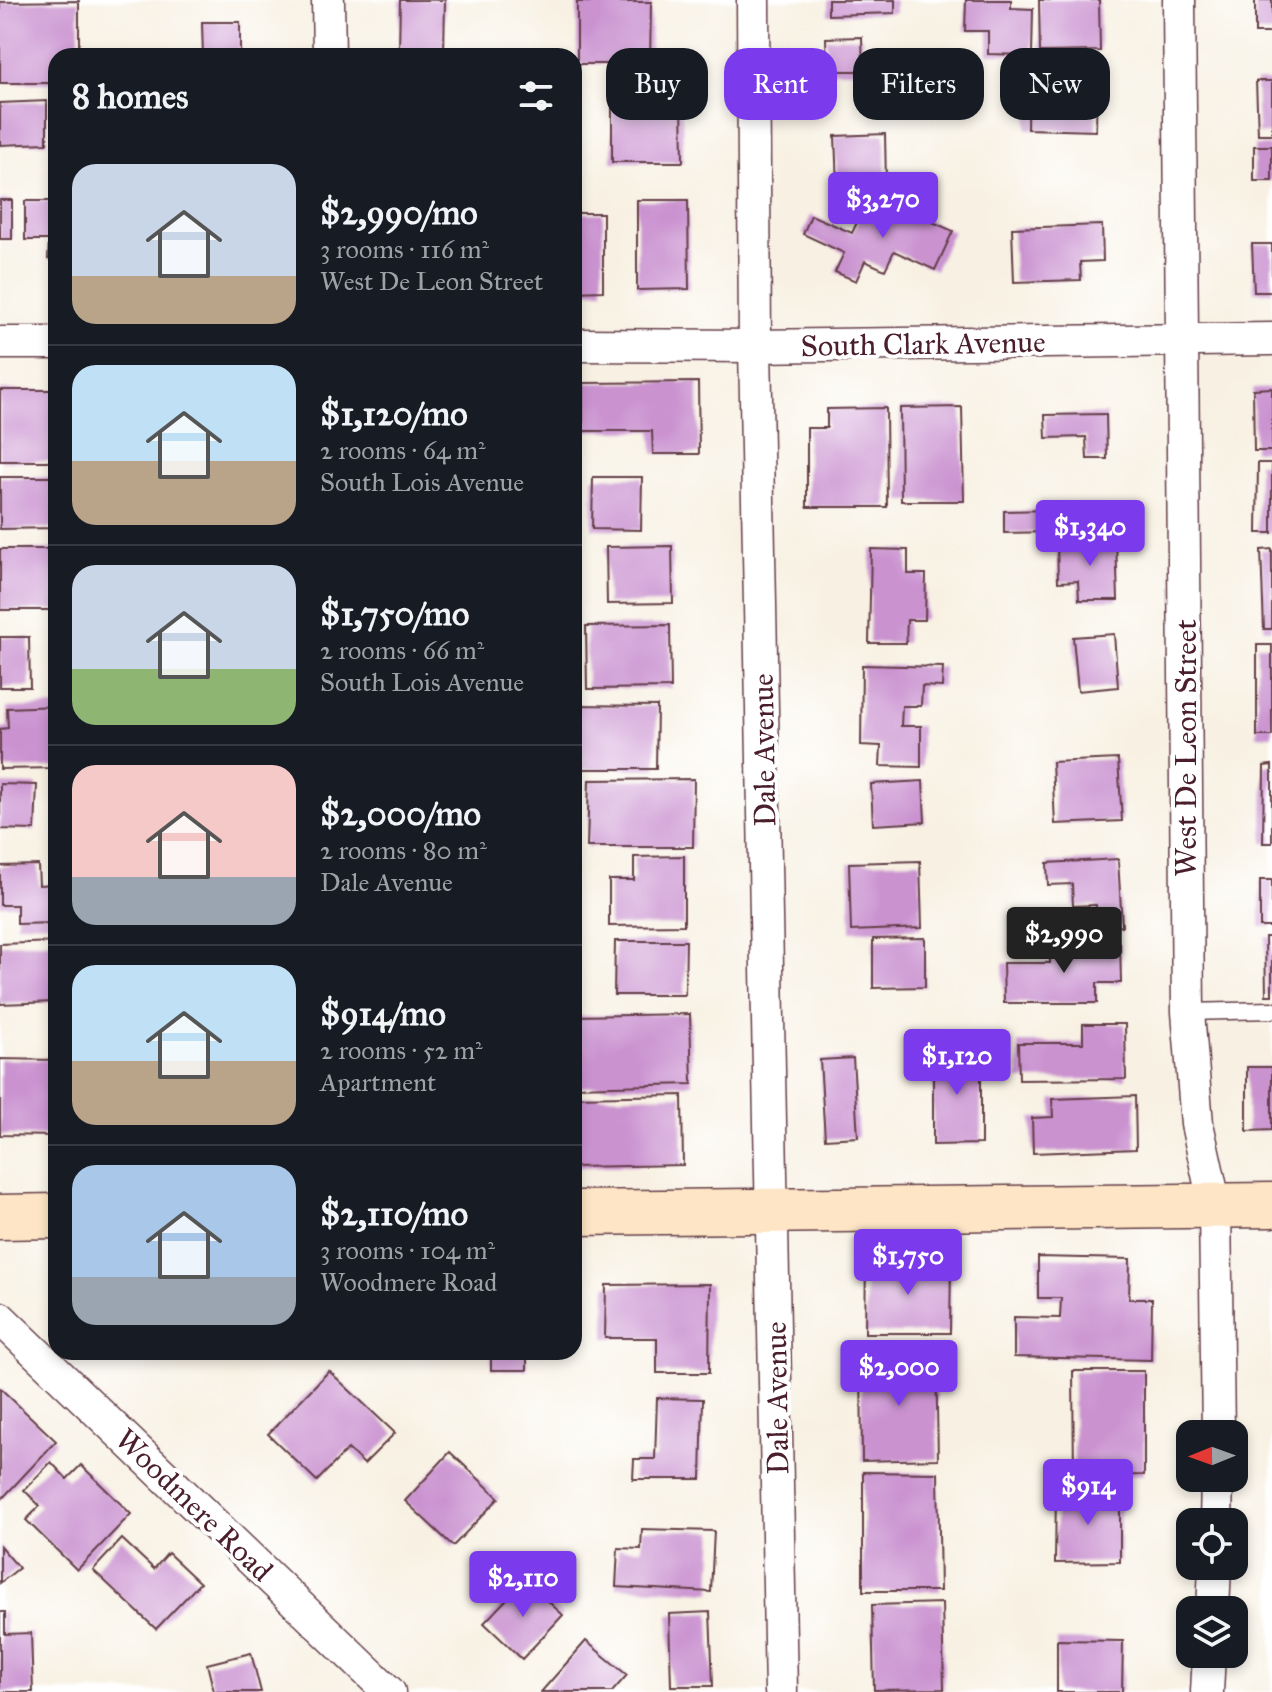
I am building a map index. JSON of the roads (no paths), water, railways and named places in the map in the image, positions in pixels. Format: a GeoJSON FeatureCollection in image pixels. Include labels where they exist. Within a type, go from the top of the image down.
{"type":"FeatureCollection","features":[{"type":"Feature","properties":{"kind":"street"},"geometry":{"type":"LineString","coordinates":[[328,0],[329,48]]}},
{"type":"Feature","properties":{"kind":"street","name":"Dale Avenue"},"geometry":{"type":"LineString","coordinates":[[753,0],[755,346],[781,1692]]}},
{"type":"Feature","properties":{"kind":"street","name":"West De Leon Street"},"geometry":{"type":"LineString","coordinates":[[1179,0],[1188,1012],[1197,1124],[1215,1206],[1218,1420]]}},
{"type":"Feature","properties":{"kind":"street","name":"South Clark Avenue"},"geometry":{"type":"LineString","coordinates":[[582,345],[755,346],[1272,339]]}},
{"type":"Feature","properties":{"kind":"street"},"geometry":{"type":"LineString","coordinates":[[0,343],[48,343]]}},
{"type":"Feature","properties":{"kind":"street"},"geometry":{"type":"LineString","coordinates":[[582,1213],[1272,1205]]}},
{"type":"Feature","properties":{"kind":"street"},"geometry":{"type":"LineString","coordinates":[[0,1217],[48,1216]]}},
{"type":"Feature","properties":{"kind":"street","name":"Woodmere Road"},"geometry":{"type":"LineString","coordinates":[[0,1318],[389,1692]]}},
{"type":"Feature","properties":{"kind":"street"},"geometry":{"type":"LineString","coordinates":[[1207,1692],[1208,1668]]}},
{"type":"Feature","properties":{"kind":"lane"},"geometry":{"type":"LineString","coordinates":[[1188,1012],[1272,1010]]}}]}
